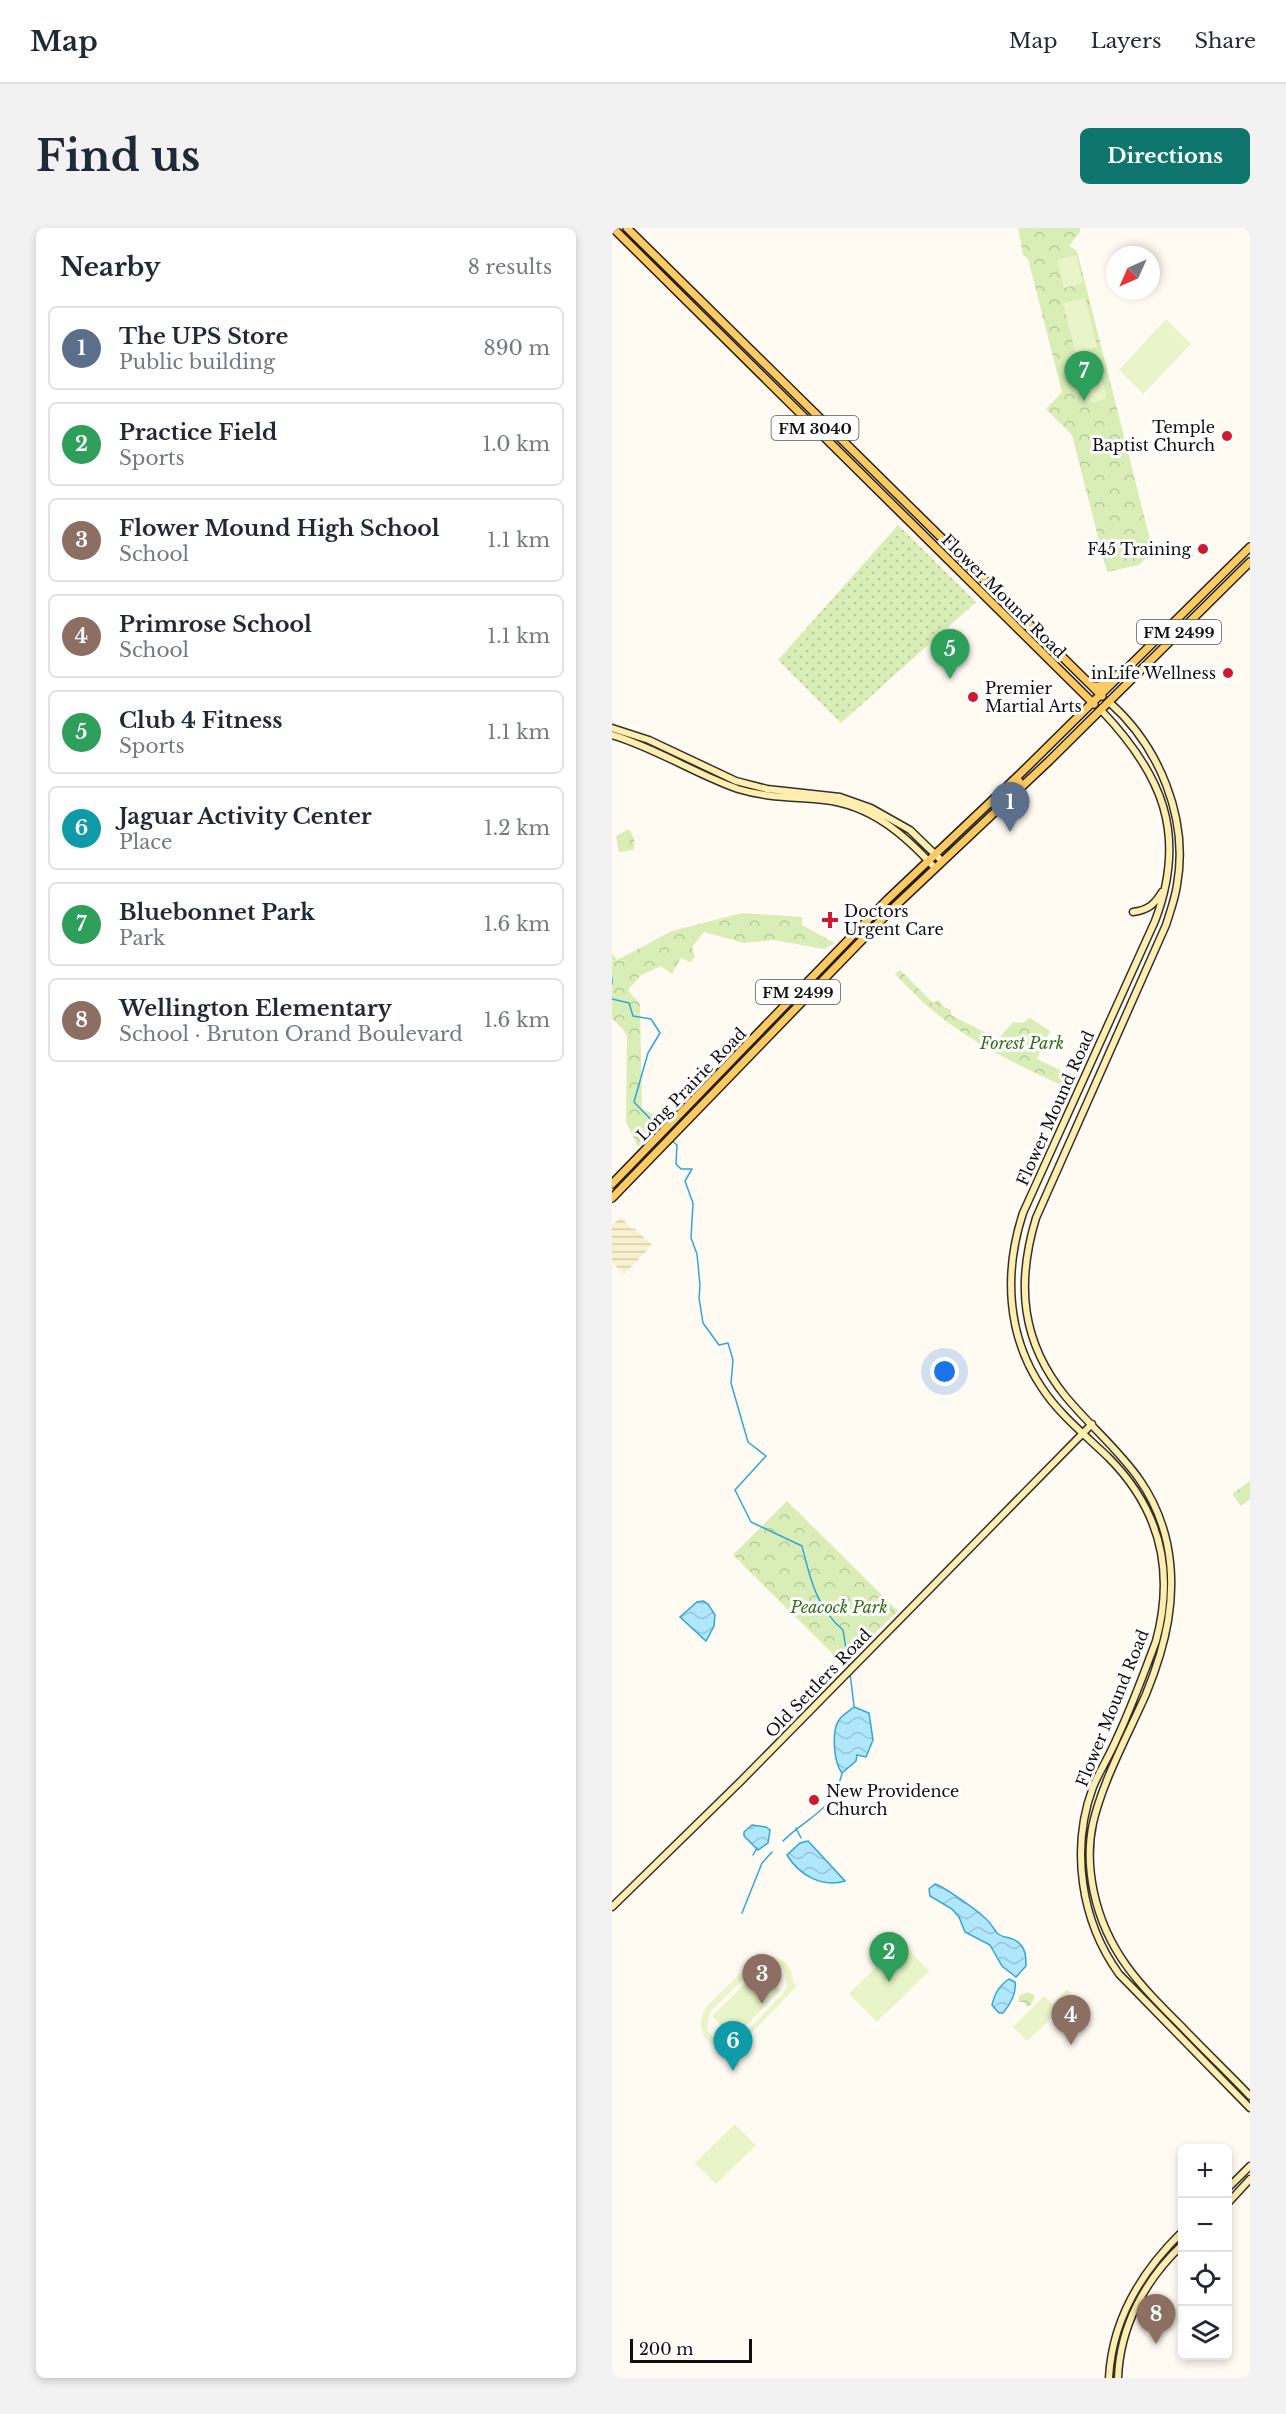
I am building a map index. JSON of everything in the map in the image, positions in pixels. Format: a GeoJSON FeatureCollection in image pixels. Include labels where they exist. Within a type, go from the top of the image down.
{"type":"FeatureCollection","features":[{"type":"Feature","properties":{"kind":"main road","name":"Flower Mound Road"},"geometry":{"type":"LineString","coordinates":[[613,228],[1101,710],[1129,740],[1152,776],[1161,801],[1168,834],[1169,855],[1165,887],[1155,921],[1023,1213],[1013,1251],[1010,1291],[1016,1330],[1042,1389],[1083,1434],[1109,1458],[1136,1491],[1162,1549],[1164,1588],[1161,1622],[1156,1641],[1088,1805],[1081,1850],[1086,1899],[1095,1930],[1113,1965],[1142,1998],[1250,2108]]}},
{"type":"Feature","properties":{"kind":"main road","name":"Flower Mound Road"},"geometry":{"type":"LineString","coordinates":[[627,228],[1129,721],[1155,757],[1172,802],[1180,858],[1178,885],[1166,926],[1036,1218],[1026,1259],[1024,1297],[1029,1327],[1037,1350],[1049,1373],[1066,1397],[1144,1483],[1162,1522],[1171,1565],[1171,1608],[1158,1666],[1107,1780],[1093,1821],[1090,1854],[1091,1879],[1103,1926],[1121,1959],[1148,1992],[1250,2096]]}},
{"type":"Feature","properties":{"kind":"main road","name":"Long Prairie Road"},"geometry":{"type":"LineString","coordinates":[[612,1184],[887,900],[1101,695],[1250,547]]}},
{"type":"Feature","properties":{"kind":"main road","name":"Long Prairie Road"},"geometry":{"type":"LineString","coordinates":[[612,1198],[870,932],[1101,710],[1250,562]]}},
{"type":"Feature","properties":{"kind":"main road"},"geometry":{"type":"LineString","coordinates":[[1188,623],[1187,618],[1199,598]]}},
{"type":"Feature","properties":{"kind":"main road"},"geometry":{"type":"LineString","coordinates":[[1002,612],[1009,604]]}},
{"type":"Feature","properties":{"kind":"main road"},"geometry":{"type":"LineString","coordinates":[[1172,639],[1181,616]]}},
{"type":"Feature","properties":{"kind":"main road"},"geometry":{"type":"LineString","coordinates":[[1089,684],[1100,686],[1126,669]]}},
{"type":"Feature","properties":{"kind":"main road"},"geometry":{"type":"LineString","coordinates":[[612,728],[650,740],[736,781],[765,789],[839,800],[889,817],[910,830],[942,861]]}},
{"type":"Feature","properties":{"kind":"main road"},"geometry":{"type":"LineString","coordinates":[[612,735],[647,746],[737,789],[783,798],[839,800],[885,822],[903,834],[935,868]]}},
{"type":"Feature","properties":{"kind":"main road"},"geometry":{"type":"LineString","coordinates":[[1005,803],[1006,795],[1029,771],[1034,760]]}},
{"type":"Feature","properties":{"kind":"main road"},"geometry":{"type":"LineString","coordinates":[[980,826],[981,820],[1000,800],[1001,792]]}},
{"type":"Feature","properties":{"kind":"main road"},"geometry":{"type":"LineString","coordinates":[[1168,834],[1178,832]]}},
{"type":"Feature","properties":{"kind":"main road"},"geometry":{"type":"LineString","coordinates":[[1133,912],[1154,905],[1165,887]]}},
{"type":"Feature","properties":{"kind":"main road","name":"Old Settlers Road"},"geometry":{"type":"LineString","coordinates":[[612,1907],[742,1780],[1092,1424]]}},
{"type":"Feature","properties":{"kind":"main road"},"geometry":{"type":"LineString","coordinates":[[1142,1998],[1148,1992]]}},
{"type":"Feature","properties":{"kind":"main road"},"geometry":{"type":"LineString","coordinates":[[1232,2183],[1250,2166]]}},
{"type":"Feature","properties":{"kind":"main road"},"geometry":{"type":"LineString","coordinates":[[1232,2198],[1250,2179]]}},
{"type":"Feature","properties":{"kind":"main road"},"geometry":{"type":"LineString","coordinates":[[1109,2378],[1114,2340],[1127,2305],[1152,2265],[1178,2236]]}},
{"type":"Feature","properties":{"kind":"main road"},"geometry":{"type":"LineString","coordinates":[[1118,2378],[1123,2344],[1134,2308],[1152,2279],[1178,2250]]}},
{"type":"Feature","properties":{"kind":"shaded area"},"geometry":{"type":"Polygon","coordinates":[[[621,1217],[652,1245],[624,1274],[612,1262],[612,1225],[621,1217]]]}},
{"type":"Feature","properties":{"kind":"green space"},"geometry":{"type":"Polygon","coordinates":[[[1018,228],[1080,228],[1080,232],[1069,246],[1077,251],[1153,551],[1139,565],[1107,572],[1072,435],[1046,409],[1062,392],[1028,259],[1023,255],[1018,228]]]}},
{"type":"Feature","properties":{"kind":"green space"},"geometry":{"type":"Polygon","coordinates":[[[1076,255],[1083,283],[1064,288],[1057,260],[1076,255]]]}},
{"type":"Feature","properties":{"kind":"green space"},"geometry":{"type":"Polygon","coordinates":[[[1085,298],[1097,347],[1075,352],[1063,303],[1085,298]]]}},
{"type":"Feature","properties":{"kind":"green space"},"geometry":{"type":"Polygon","coordinates":[[[1166,319],[1191,344],[1143,394],[1119,370],[1166,319]]]}},
{"type":"Feature","properties":{"kind":"green space"},"geometry":{"type":"Polygon","coordinates":[[[1097,360],[1107,398],[1087,404],[1077,365],[1097,360]]]}},
{"type":"Feature","properties":{"kind":"green space"},"geometry":{"type":"Polygon","coordinates":[[[898,525],[976,602],[841,723],[778,660],[898,525]]]}},
{"type":"Feature","properties":{"kind":"green space"},"geometry":{"type":"Polygon","coordinates":[[[630,830],[635,842],[633,850],[619,852],[616,836],[630,830]]]}},
{"type":"Feature","properties":{"kind":"green space"},"geometry":{"type":"Polygon","coordinates":[[[742,913],[802,917],[802,925],[835,943],[824,949],[774,940],[744,943],[704,932],[692,947],[695,957],[690,962],[681,958],[672,974],[661,966],[641,975],[628,990],[640,1004],[642,1109],[664,1119],[638,1147],[626,1122],[627,1036],[612,1019],[612,953],[617,960],[672,931],[742,913]]]}},
{"type":"Feature","properties":{"kind":"green space","name":"Forest Park"},"geometry":{"type":"Polygon","coordinates":[[[900,970],[933,1003],[939,1000],[944,1007],[951,1010],[951,1015],[998,1039],[1013,1022],[1022,1023],[1030,1018],[1050,1031],[1037,1059],[1077,1078],[1073,1090],[1018,1064],[964,1034],[932,1010],[895,974],[900,970]]]}},
{"type":"Feature","properties":{"kind":"green space"},"geometry":{"type":"Polygon","coordinates":[[[1250,1481],[1250,1499],[1241,1506],[1232,1494],[1250,1481]]]}},
{"type":"Feature","properties":{"kind":"green space","name":"Peacock Park"},"geometry":{"type":"Polygon","coordinates":[[[787,1501],[898,1611],[843,1664],[733,1555],[787,1501]]]}},
{"type":"Feature","properties":{"kind":"green space"},"geometry":{"type":"Polygon","coordinates":[[[901,1942],[929,1971],[877,2022],[849,1994],[901,1942]]]}},
{"type":"Feature","properties":{"kind":"green space"},"geometry":{"type":"Polygon","coordinates":[[[763,1956],[780,1959],[788,1966],[793,1982],[797,1986],[730,2055],[725,2051],[727,2049],[712,2045],[707,2040],[703,2035],[701,2021],[706,2007],[751,1963],[763,1956]],[[766,1962],[755,1967],[710,2012],[707,2029],[716,2040],[730,2043],[735,2040],[783,1994],[787,1986],[784,1970],[773,1963],[766,1962]]]}},
{"type":"Feature","properties":{"kind":"green space"},"geometry":{"type":"Polygon","coordinates":[[[760,1969],[781,1990],[733,2038],[712,2016],[760,1969]]]}},
{"type":"Feature","properties":{"kind":"green space"},"geometry":{"type":"Polygon","coordinates":[[[1067,1989],[1075,1996],[1027,2041],[1013,2027],[1044,1996],[1052,2004],[1067,1989]]]}},
{"type":"Feature","properties":{"kind":"green space"},"geometry":{"type":"Polygon","coordinates":[[[1028,1992],[1035,1996],[1031,2005],[1027,2007],[1024,2002],[1018,2002],[1019,1996],[1028,1992]]]}},
{"type":"Feature","properties":{"kind":"green space"},"geometry":{"type":"Polygon","coordinates":[[[735,2124],[756,2145],[716,2184],[695,2163],[735,2124]]]}},
{"type":"Feature","properties":{"kind":"water"},"geometry":{"type":"Polygon","coordinates":[[[703,1601],[708,1604],[715,1615],[714,1626],[706,1641],[680,1617],[697,1602],[703,1601]]]}},
{"type":"Feature","properties":{"kind":"water"},"geometry":{"type":"Polygon","coordinates":[[[854,1707],[869,1713],[873,1740],[866,1757],[857,1755],[856,1761],[842,1773],[835,1755],[835,1732],[840,1718],[854,1707]]]}},
{"type":"Feature","properties":{"kind":"water"},"geometry":{"type":"Polygon","coordinates":[[[752,1825],[766,1827],[770,1830],[768,1843],[758,1850],[744,1836],[744,1832],[752,1825]]]}},
{"type":"Feature","properties":{"kind":"water"},"geometry":{"type":"Polygon","coordinates":[[[808,1841],[845,1881],[828,1883],[820,1881],[805,1874],[792,1862],[787,1855],[800,1843],[808,1841]]]}},
{"type":"Feature","properties":{"kind":"water"},"geometry":{"type":"Polygon","coordinates":[[[935,1884],[975,1910],[997,1933],[1014,1939],[1022,1946],[1025,1951],[1026,1966],[1016,1977],[1002,1966],[990,1945],[965,1932],[959,1917],[952,1909],[930,1896],[929,1889],[935,1884]]]}},
{"type":"Feature","properties":{"kind":"water"},"geometry":{"type":"Polygon","coordinates":[[[1009,1979],[1015,1982],[1014,1994],[1006,2010],[999,2013],[992,2005],[993,2000],[998,1989],[1009,1979]]]}},
{"type":"Feature","properties":{"kind":"waterway"},"geometry":{"type":"LineString","coordinates":[[612,978],[612,984]]}},
{"type":"Feature","properties":{"kind":"waterway"},"geometry":{"type":"LineString","coordinates":[[612,999],[629,1003],[633,1016],[651,1019],[660,1033],[648,1053],[634,1102],[661,1130]]}},
{"type":"Feature","properties":{"kind":"waterway"},"geometry":{"type":"LineString","coordinates":[[671,1140],[677,1145],[676,1164],[681,1169],[692,1169],[685,1181],[693,1203],[691,1238],[697,1254],[699,1298],[703,1323],[719,1345],[728,1343],[733,1360],[731,1383],[748,1442],[766,1456],[735,1490],[751,1522],[802,1546],[816,1592],[827,1612],[843,1630],[849,1668]]}},
{"type":"Feature","properties":{"kind":"waterway"},"geometry":{"type":"LineString","coordinates":[[850,1673],[854,1706]]}},
{"type":"Feature","properties":{"kind":"waterway"},"geometry":{"type":"LineString","coordinates":[[783,1841],[826,1805],[833,1796],[842,1773]]}},
{"type":"Feature","properties":{"kind":"waterway"},"geometry":{"type":"LineString","coordinates":[[796,1828],[801,1838]]}},
{"type":"Feature","properties":{"kind":"waterway"},"geometry":{"type":"LineString","coordinates":[[753,1855],[757,1848]]}},
{"type":"Feature","properties":{"kind":"waterway"},"geometry":{"type":"LineString","coordinates":[[742,1913],[762,1863],[772,1852]]}},
{"type":"Feature","properties":{"kind":"place","name":"Bluebonnet Park"},"geometry":{"type":"Point","coordinates":[1084,401]}},
{"type":"Feature","properties":{"kind":"place","name":"Temple Baptist Church"},"geometry":{"type":"Point","coordinates":[1227,436]}},
{"type":"Feature","properties":{"kind":"place","name":"F45 Training"},"geometry":{"type":"Point","coordinates":[1203,549]}},
{"type":"Feature","properties":{"kind":"place","name":"inLife Wellness"},"geometry":{"type":"Point","coordinates":[1228,673]}},
{"type":"Feature","properties":{"kind":"place","name":"Club 4 Fitness"},"geometry":{"type":"Point","coordinates":[950,679]}},
{"type":"Feature","properties":{"kind":"place","name":"Premier Martial Arts"},"geometry":{"type":"Point","coordinates":[973,697]}},
{"type":"Feature","properties":{"kind":"place","name":"The UPS Store"},"geometry":{"type":"Point","coordinates":[1010,832]}},
{"type":"Feature","properties":{"kind":"place","name":"Doctors Urgent Care"},"geometry":{"type":"Point","coordinates":[830,920]}},
{"type":"Feature","properties":{"kind":"place","name":"New Providence Church"},"geometry":{"type":"Point","coordinates":[814,1800]}},
{"type":"Feature","properties":{"kind":"place","name":"Practice Field"},"geometry":{"type":"Point","coordinates":[889,1982]}},
{"type":"Feature","properties":{"kind":"place","name":"Flower Mound High School"},"geometry":{"type":"Point","coordinates":[762,2004]}},
{"type":"Feature","properties":{"kind":"place","name":"Primrose School"},"geometry":{"type":"Point","coordinates":[1071,2045]}},
{"type":"Feature","properties":{"kind":"place","name":"Jaguar Activity Center"},"geometry":{"type":"Point","coordinates":[733,2071]}},
{"type":"Feature","properties":{"kind":"place","name":"Wellington Elementary"},"geometry":{"type":"Point","coordinates":[1156,2344]}}]}
